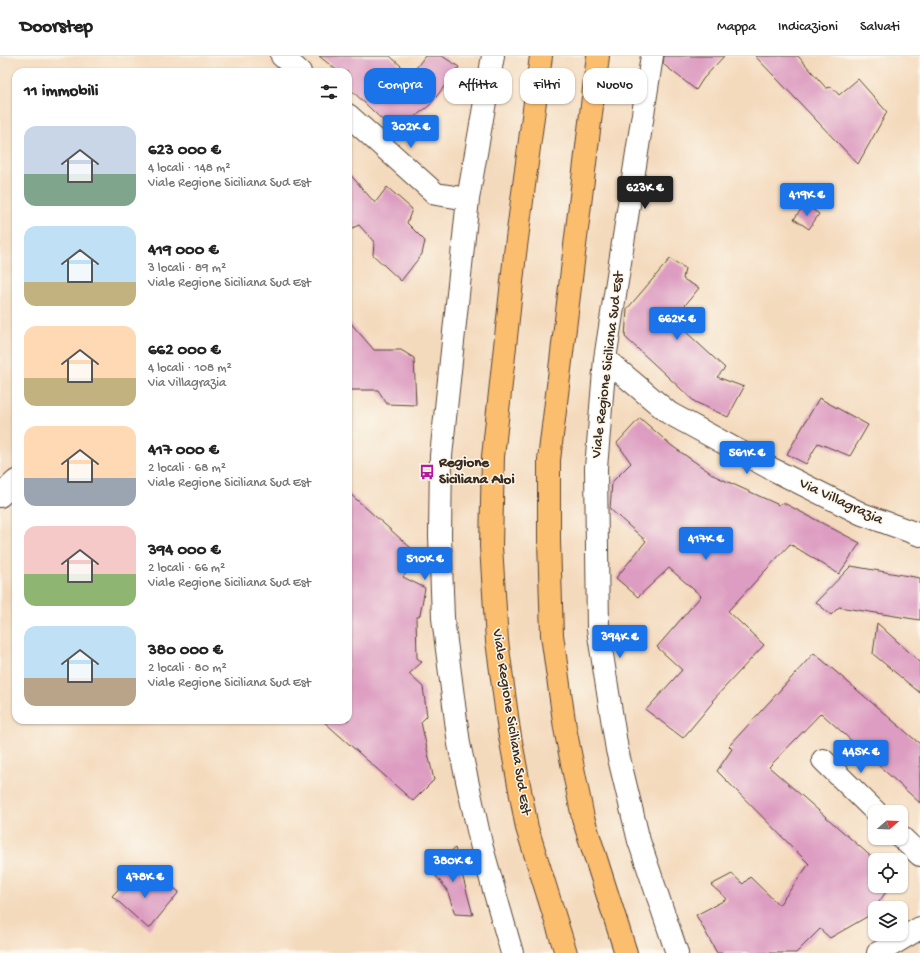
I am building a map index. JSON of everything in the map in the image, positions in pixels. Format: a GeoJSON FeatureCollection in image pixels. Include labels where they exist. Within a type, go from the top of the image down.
{"type":"FeatureCollection","features":[{"type":"Feature","properties":{"kind":"main road","name":"Viale Regione Siciliana Sud Est"},"geometry":{"type":"LineString","coordinates":[[541,56],[515,254],[493,457],[491,546],[497,641],[509,731],[527,828],[566,953]]}},
{"type":"Feature","properties":{"kind":"main road"},"geometry":{"type":"LineString","coordinates":[[598,56],[549,460],[551,604],[552,635],[565,728],[581,810],[626,953]]}},
{"type":"Feature","properties":{"kind":"street"},"geometry":{"type":"LineString","coordinates":[[282,56],[296,68]]}},
{"type":"Feature","properties":{"kind":"street"},"geometry":{"type":"LineString","coordinates":[[493,56],[468,199],[441,456],[440,536],[443,618],[459,744],[482,848],[512,953]]}},
{"type":"Feature","properties":{"kind":"street","name":"Viale Regione Siciliana Sud Est"},"geometry":{"type":"LineString","coordinates":[[652,56],[605,360],[596,468],[598,629],[617,750],[640,841],[677,953]]}},
{"type":"Feature","properties":{"kind":"street"},"geometry":{"type":"LineString","coordinates":[[352,124],[436,194],[468,199]]}},
{"type":"Feature","properties":{"kind":"street","name":"Via Villagrazia"},"geometry":{"type":"LineString","coordinates":[[605,360],[669,413],[770,468],[862,514],[920,535]]}},
{"type":"Feature","properties":{"kind":"street"},"geometry":{"type":"LineString","coordinates":[[0,496],[12,484]]}},
{"type":"Feature","properties":{"kind":"street"},"geometry":{"type":"LineString","coordinates":[[823,760],[869,805]]}},
{"type":"Feature","properties":{"kind":"street"},"geometry":{"type":"LineString","coordinates":[[908,844],[920,855]]}},
{"type":"Feature","properties":{"kind":"street"},"geometry":{"type":"LineString","coordinates":[[878,953],[920,928]]}},
{"type":"Feature","properties":{"kind":"building"},"geometry":{"type":"Polygon","coordinates":[[[319,56],[390,56],[403,68],[364,68],[364,102],[352,91],[352,68],[334,68],[319,56]]]}},
{"type":"Feature","properties":{"kind":"building"},"geometry":{"type":"Polygon","coordinates":[[[425,56],[442,56],[459,67],[444,68],[444,87],[436,97],[436,68],[416,68],[425,56]]]}},
{"type":"Feature","properties":{"kind":"building"},"geometry":{"type":"Polygon","coordinates":[[[664,56],[724,56],[703,79],[696,90],[663,64],[664,56]]]}},
{"type":"Feature","properties":{"kind":"building"},"geometry":{"type":"Polygon","coordinates":[[[755,56],[798,56],[826,88],[832,87],[839,95],[858,79],[887,112],[858,164],[755,56]]]}},
{"type":"Feature","properties":{"kind":"building"},"geometry":{"type":"Polygon","coordinates":[[[366,104],[431,104],[430,105],[395,132],[366,104]]]}},
{"type":"Feature","properties":{"kind":"building"},"geometry":{"type":"Polygon","coordinates":[[[352,177],[375,203],[387,187],[412,209],[407,223],[425,241],[422,254],[401,281],[373,255],[374,242],[359,225],[352,228],[352,177]]]}},
{"type":"Feature","properties":{"kind":"building"},"geometry":{"type":"Polygon","coordinates":[[[805,204],[819,214],[809,229],[794,219],[805,204]]]}},
{"type":"Feature","properties":{"kind":"building"},"geometry":{"type":"Polygon","coordinates":[[[670,259],[685,268],[683,279],[699,288],[673,320],[725,368],[717,377],[744,387],[728,417],[695,402],[625,337],[627,309],[670,259]]]}},
{"type":"Feature","properties":{"kind":"building"},"geometry":{"type":"Polygon","coordinates":[[[352,325],[374,350],[401,350],[414,358],[416,405],[387,404],[378,390],[352,390],[352,325]]]}},
{"type":"Feature","properties":{"kind":"building"},"geometry":{"type":"Polygon","coordinates":[[[819,398],[868,425],[850,456],[818,443],[806,464],[787,454],[819,398]]]}},
{"type":"Feature","properties":{"kind":"building"},"geometry":{"type":"Polygon","coordinates":[[[640,418],[672,446],[715,476],[779,505],[782,502],[860,543],[839,574],[790,544],[728,611],[764,645],[712,701],[713,702],[683,738],[646,710],[682,670],[657,647],[701,596],[669,568],[638,597],[616,578],[646,541],[610,509],[612,482],[631,463],[617,443],[640,418]]]}},
{"type":"Feature","properties":{"kind":"building"},"geometry":{"type":"Polygon","coordinates":[[[352,496],[420,556],[403,577],[425,588],[420,615],[416,618],[417,658],[422,662],[409,674],[423,687],[427,716],[421,722],[434,780],[413,801],[326,724],[352,724],[352,496]]]}},
{"type":"Feature","properties":{"kind":"building"},"geometry":{"type":"Polygon","coordinates":[[[851,566],[920,578],[920,620],[839,607],[831,615],[816,602],[851,566]]]}},
{"type":"Feature","properties":{"kind":"building"},"geometry":{"type":"Polygon","coordinates":[[[877,623],[920,662],[920,693],[873,654],[877,623]]]}},
{"type":"Feature","properties":{"kind":"building"},"geometry":{"type":"Polygon","coordinates":[[[814,653],[920,744],[920,803],[821,713],[769,767],[868,854],[868,893],[885,893],[880,901],[868,901],[868,916],[830,938],[820,929],[796,953],[717,953],[696,915],[727,899],[711,885],[732,874],[743,884],[750,877],[779,905],[809,864],[717,771],[732,749],[729,746],[814,653]]]}},
{"type":"Feature","properties":{"kind":"building"},"geometry":{"type":"Polygon","coordinates":[[[455,848],[473,915],[455,914],[447,890],[430,868],[455,848]]]}},
{"type":"Feature","properties":{"kind":"building"},"geometry":{"type":"Polygon","coordinates":[[[133,873],[151,887],[161,878],[179,892],[149,929],[112,896],[133,873]]]}},
{"type":"Feature","properties":{"kind":"place","name":"Regione Siciliana Aloi"},"geometry":{"type":"Point","coordinates":[427,472]}}]}
